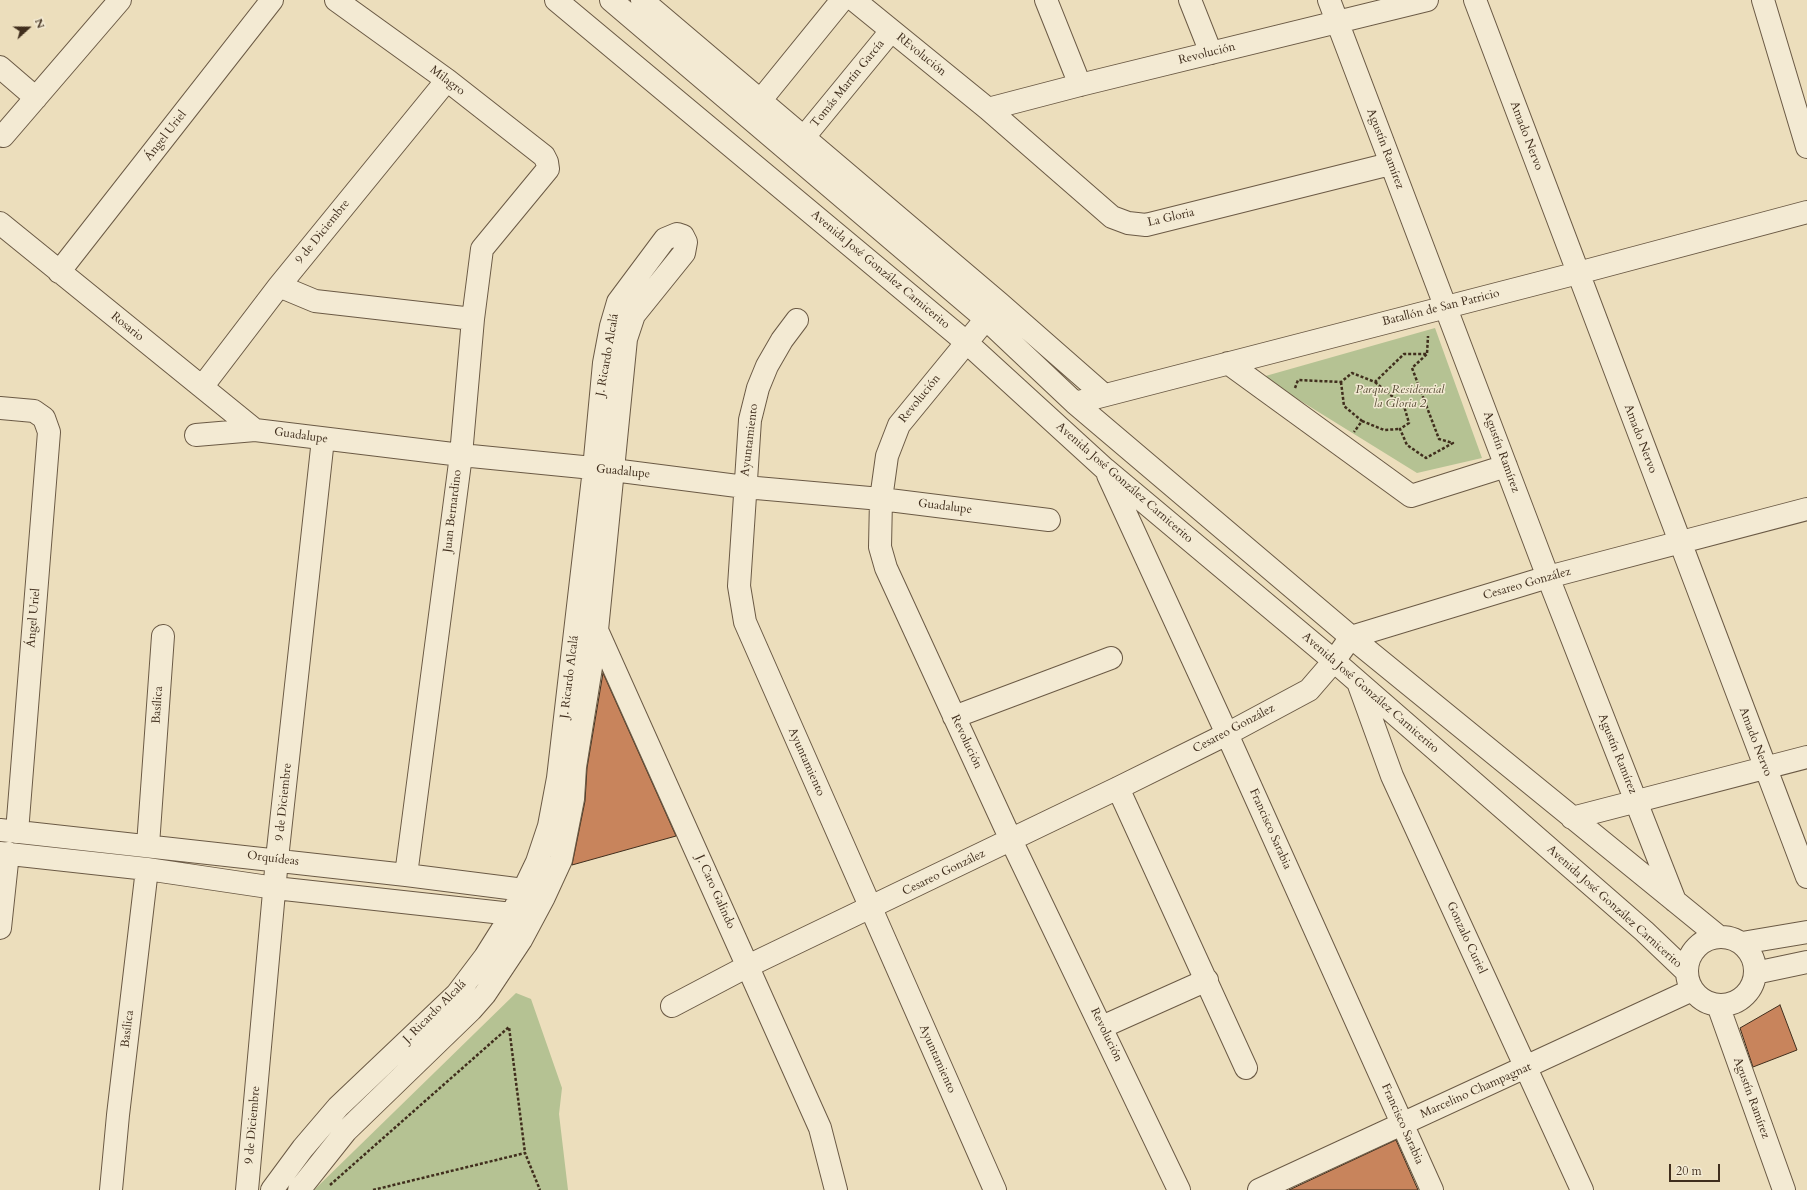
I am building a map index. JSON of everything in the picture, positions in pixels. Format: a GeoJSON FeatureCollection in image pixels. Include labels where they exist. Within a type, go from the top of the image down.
{"type":"FeatureCollection","features":[{"type":"Feature","properties":{"kind":"street"},"geometry":{"type":"LineString","coordinates":[[3,136],[120,0]]}},
{"type":"Feature","properties":{"kind":"street","name":"Ángel Uriel"},"geometry":{"type":"LineString","coordinates":[[59,272],[272,0]]}},
{"type":"Feature","properties":{"kind":"street","name":"Milagro"},"geometry":{"type":"LineString","coordinates":[[336,0],[447,80],[544,156],[548,169]]}},
{"type":"Feature","properties":{"kind":"street","name":"Avenida José González Carnicerito"},"geometry":{"type":"LineString","coordinates":[[556,0],[966,342],[1105,469],[1334,661],[1638,926],[1689,981]]}},
{"type":"Feature","properties":{"kind":"street"},"geometry":{"type":"LineString","coordinates":[[611,0],[737,107],[992,311],[1104,395]]}},
{"type":"Feature","properties":{"kind":"street"},"geometry":{"type":"LineString","coordinates":[[642,0],[804,137],[992,311],[1075,403],[1351,637],[1718,936]]}},
{"type":"Feature","properties":{"kind":"street"},"geometry":{"type":"LineString","coordinates":[[737,107],[760,101],[842,0]]}},
{"type":"Feature","properties":{"kind":"street","name":"REvolución"},"geometry":{"type":"LineString","coordinates":[[854,0],[988,109]]}},
{"type":"Feature","properties":{"kind":"street"},"geometry":{"type":"LineString","coordinates":[[1046,0],[1080,85]]}},
{"type":"Feature","properties":{"kind":"street"},"geometry":{"type":"LineString","coordinates":[[1190,0],[1211,53]]}},
{"type":"Feature","properties":{"kind":"street","name":"Agustín Ramírez"},"geometry":{"type":"LineString","coordinates":[[1329,0],[1548,577],[1675,902]]}},
{"type":"Feature","properties":{"kind":"street","name":"Revolución"},"geometry":{"type":"LineString","coordinates":[[988,109],[1337,21],[1427,0]]}},
{"type":"Feature","properties":{"kind":"street","name":"Amado Nervo"},"geometry":{"type":"LineString","coordinates":[[1475,0],[1807,877]]}},
{"type":"Feature","properties":{"kind":"street"},"geometry":{"type":"LineString","coordinates":[[1763,0],[1807,147]]}},
{"type":"Feature","properties":{"kind":"street","name":"Tomás Martín García"},"geometry":{"type":"LineString","coordinates":[[804,137],[891,31]]}},
{"type":"Feature","properties":{"kind":"street"},"geometry":{"type":"LineString","coordinates":[[0,67],[36,98]]}},
{"type":"Feature","properties":{"kind":"street","name":"9 de Diciembre"},"geometry":{"type":"LineString","coordinates":[[202,387],[279,286],[447,80]]}},
{"type":"Feature","properties":{"kind":"street","name":"La Gloria"},"geometry":{"type":"LineString","coordinates":[[988,109],[1112,217],[1128,223],[1146,225],[1390,164]]}},
{"type":"Feature","properties":{"kind":"street","name":"Juan Bernardino"},"geometry":{"type":"LineString","coordinates":[[406,875],[461,455],[473,319],[482,250],[548,169]]}},
{"type":"Feature","properties":{"kind":"street","name":"Batallón de San Patricio"},"geometry":{"type":"LineString","coordinates":[[1075,403],[1578,273],[1807,212]]}},
{"type":"Feature","properties":{"kind":"street","name":"Rosario"},"geometry":{"type":"LineString","coordinates":[[0,223],[255,430]]}},
{"type":"Feature","properties":{"kind":"street","name":"J. Ricardo Alcalá"},"geometry":{"type":"LineString","coordinates":[[299,1190],[346,1131],[472,1010],[486,994],[534,893],[561,860],[573,799],[575,767],[597,630],[604,470],[604,363],[618,302],[666,239],[676,234],[683,236],[686,242],[684,254],[634,315],[626,338],[604,470],[580,599],[559,770],[549,826],[537,862],[534,893]]}},
{"type":"Feature","properties":{"kind":"street"},"geometry":{"type":"LineString","coordinates":[[279,286],[315,301],[473,319]]}},
{"type":"Feature","properties":{"kind":"street","name":"Revolución"},"geometry":{"type":"LineString","coordinates":[[992,311],[899,425],[887,456],[881,500],[880,547],[886,568],[1011,840],[1179,1190]]}},
{"type":"Feature","properties":{"kind":"street","name":"Ayuntamiento"},"geometry":{"type":"LineString","coordinates":[[797,320],[782,340],[768,366],[758,388],[750,420],[739,586],[745,622],[870,909],[995,1190]]}},
{"type":"Feature","properties":{"kind":"street"},"geometry":{"type":"LineString","coordinates":[[1228,363],[1411,496],[1506,466]]}},
{"type":"Feature","properties":{"kind":"street","name":"Ángel Uriel"},"geometry":{"type":"LineString","coordinates":[[0,408],[34,411],[44,418],[49,432],[8,831]]}},
{"type":"Feature","properties":{"kind":"street","name":"Guadalupe"},"geometry":{"type":"LineString","coordinates":[[196,435],[255,430],[461,455],[745,487],[881,500],[1049,520]]}},
{"type":"Feature","properties":{"kind":"street","name":"9 de Diciembre"},"geometry":{"type":"LineString","coordinates":[[247,1190],[277,859],[323,439]]}},
{"type":"Feature","properties":{"kind":"street","name":"Francisco Sarabia"},"geometry":{"type":"LineString","coordinates":[[1105,469],[1227,734],[1432,1190]]}},
{"type":"Feature","properties":{"kind":"street","name":"Cesareo González"},"geometry":{"type":"LineString","coordinates":[[672,1006],[748,966],[870,909],[1227,734],[1309,690],[1334,661],[1351,637],[1548,577],[1807,509]]}},
{"type":"Feature","properties":{"kind":"street","name":"J. Caro Galindo"},"geometry":{"type":"LineString","coordinates":[[580,599],[597,630],[820,1128],[836,1190]]}},
{"type":"Feature","properties":{"kind":"street","name":"Basílica"},"geometry":{"type":"LineString","coordinates":[[148,845],[163,636]]}},
{"type":"Feature","properties":{"kind":"street"},"geometry":{"type":"LineString","coordinates":[[954,717],[1111,658]]}},
{"type":"Feature","properties":{"kind":"street","name":"Gonzalo Curiel"},"geometry":{"type":"LineString","coordinates":[[1359,684],[1392,776],[1582,1190]]}},
{"type":"Feature","properties":{"kind":"street"},"geometry":{"type":"LineString","coordinates":[[1572,818],[1807,757]]}},
{"type":"Feature","properties":{"kind":"street"},"geometry":{"type":"LineString","coordinates":[[1118,788],[1246,1068]]}},
{"type":"Feature","properties":{"kind":"street","name":"Orquídeas"},"geometry":{"type":"LineString","coordinates":[[8,831],[277,859],[534,893]]}},
{"type":"Feature","properties":{"kind":"street"},"geometry":{"type":"LineString","coordinates":[[0,928],[4,853],[147,869],[275,888],[522,917]]}},
{"type":"Feature","properties":{"kind":"street","name":"Basílica"},"geometry":{"type":"LineString","coordinates":[[111,1190],[118,1115],[147,869]]}},
{"type":"Feature","properties":{"kind":"street","name":"J. Ricardo Alcalá"},"geometry":{"type":"LineString","coordinates":[[272,1190],[303,1148],[338,1107],[457,994],[485,957],[522,917]]}},
{"type":"Feature","properties":{"kind":"street"},"geometry":{"type":"LineString","coordinates":[[1742,943],[1807,932]]}},
{"type":"Feature","properties":{"kind":"street"},"geometry":{"type":"LineString","coordinates":[[1718,936],[1730,938],[1742,943],[1752,957],[1755,974],[1750,991],[1736,1002],[1718,1005],[1703,1001],[1689,981],[1689,959],[1695,948],[1705,940],[1718,936]]}},
{"type":"Feature","properties":{"kind":"street"},"geometry":{"type":"LineString","coordinates":[[1755,974],[1807,962]]}},
{"type":"Feature","properties":{"kind":"street"},"geometry":{"type":"LineString","coordinates":[[1102,1027],[1207,980]]}},
{"type":"Feature","properties":{"kind":"street","name":"Marcelino Champagnat"},"geometry":{"type":"LineString","coordinates":[[1259,1190],[1526,1068],[1689,981]]}},
{"type":"Feature","properties":{"kind":"street","name":"Agustín Ramírez"},"geometry":{"type":"LineString","coordinates":[[1718,1005],[1784,1190]]}},
{"type":"Feature","properties":{"kind":"path"},"geometry":{"type":"LineString","coordinates":[[1400,429],[1407,445],[1426,458],[1453,443],[1439,439],[1412,368],[1427,354],[1428,336]]}},
{"type":"Feature","properties":{"kind":"path"},"geometry":{"type":"LineString","coordinates":[[1375,382],[1404,354],[1427,354]]}},
{"type":"Feature","properties":{"kind":"path"},"geometry":{"type":"LineString","coordinates":[[1294,390],[1298,380],[1341,382],[1352,374],[1375,382],[1404,406],[1410,423],[1400,429],[1384,430],[1362,421],[1344,406],[1341,382]]}},
{"type":"Feature","properties":{"kind":"path"},"geometry":{"type":"LineString","coordinates":[[1353,433],[1362,421]]}},
{"type":"Feature","properties":{"kind":"path"},"geometry":{"type":"LineString","coordinates":[[324,1190],[509,1027],[525,1153],[540,1190]]}},
{"type":"Feature","properties":{"kind":"path"},"geometry":{"type":"LineString","coordinates":[[373,1190],[525,1153]]}},
{"type":"Feature","properties":{"kind":"green space","name":"Parque Residencial la Gloria 2"},"geometry":{"type":"Polygon","coordinates":[[[1435,328],[1482,458],[1417,473],[1262,377],[1435,328]]]}},
{"type":"Feature","properties":{"kind":"green space"},"geometry":{"type":"Polygon","coordinates":[[[516,993],[531,999],[562,1088],[559,1114],[568,1190],[314,1190],[516,993]]]}},
{"type":"Feature","properties":{"kind":"building"},"geometry":{"type":"Polygon","coordinates":[[[603,673],[676,836],[572,865],[585,801],[587,768],[603,673]]]}},
{"type":"Feature","properties":{"kind":"building"},"geometry":{"type":"Polygon","coordinates":[[[1780,1005],[1797,1050],[1753,1067],[1740,1028],[1780,1005]]]}},
{"type":"Feature","properties":{"kind":"building"},"geometry":{"type":"Polygon","coordinates":[[[1396,1140],[1418,1190],[1289,1190],[1396,1140]]]}}]}
